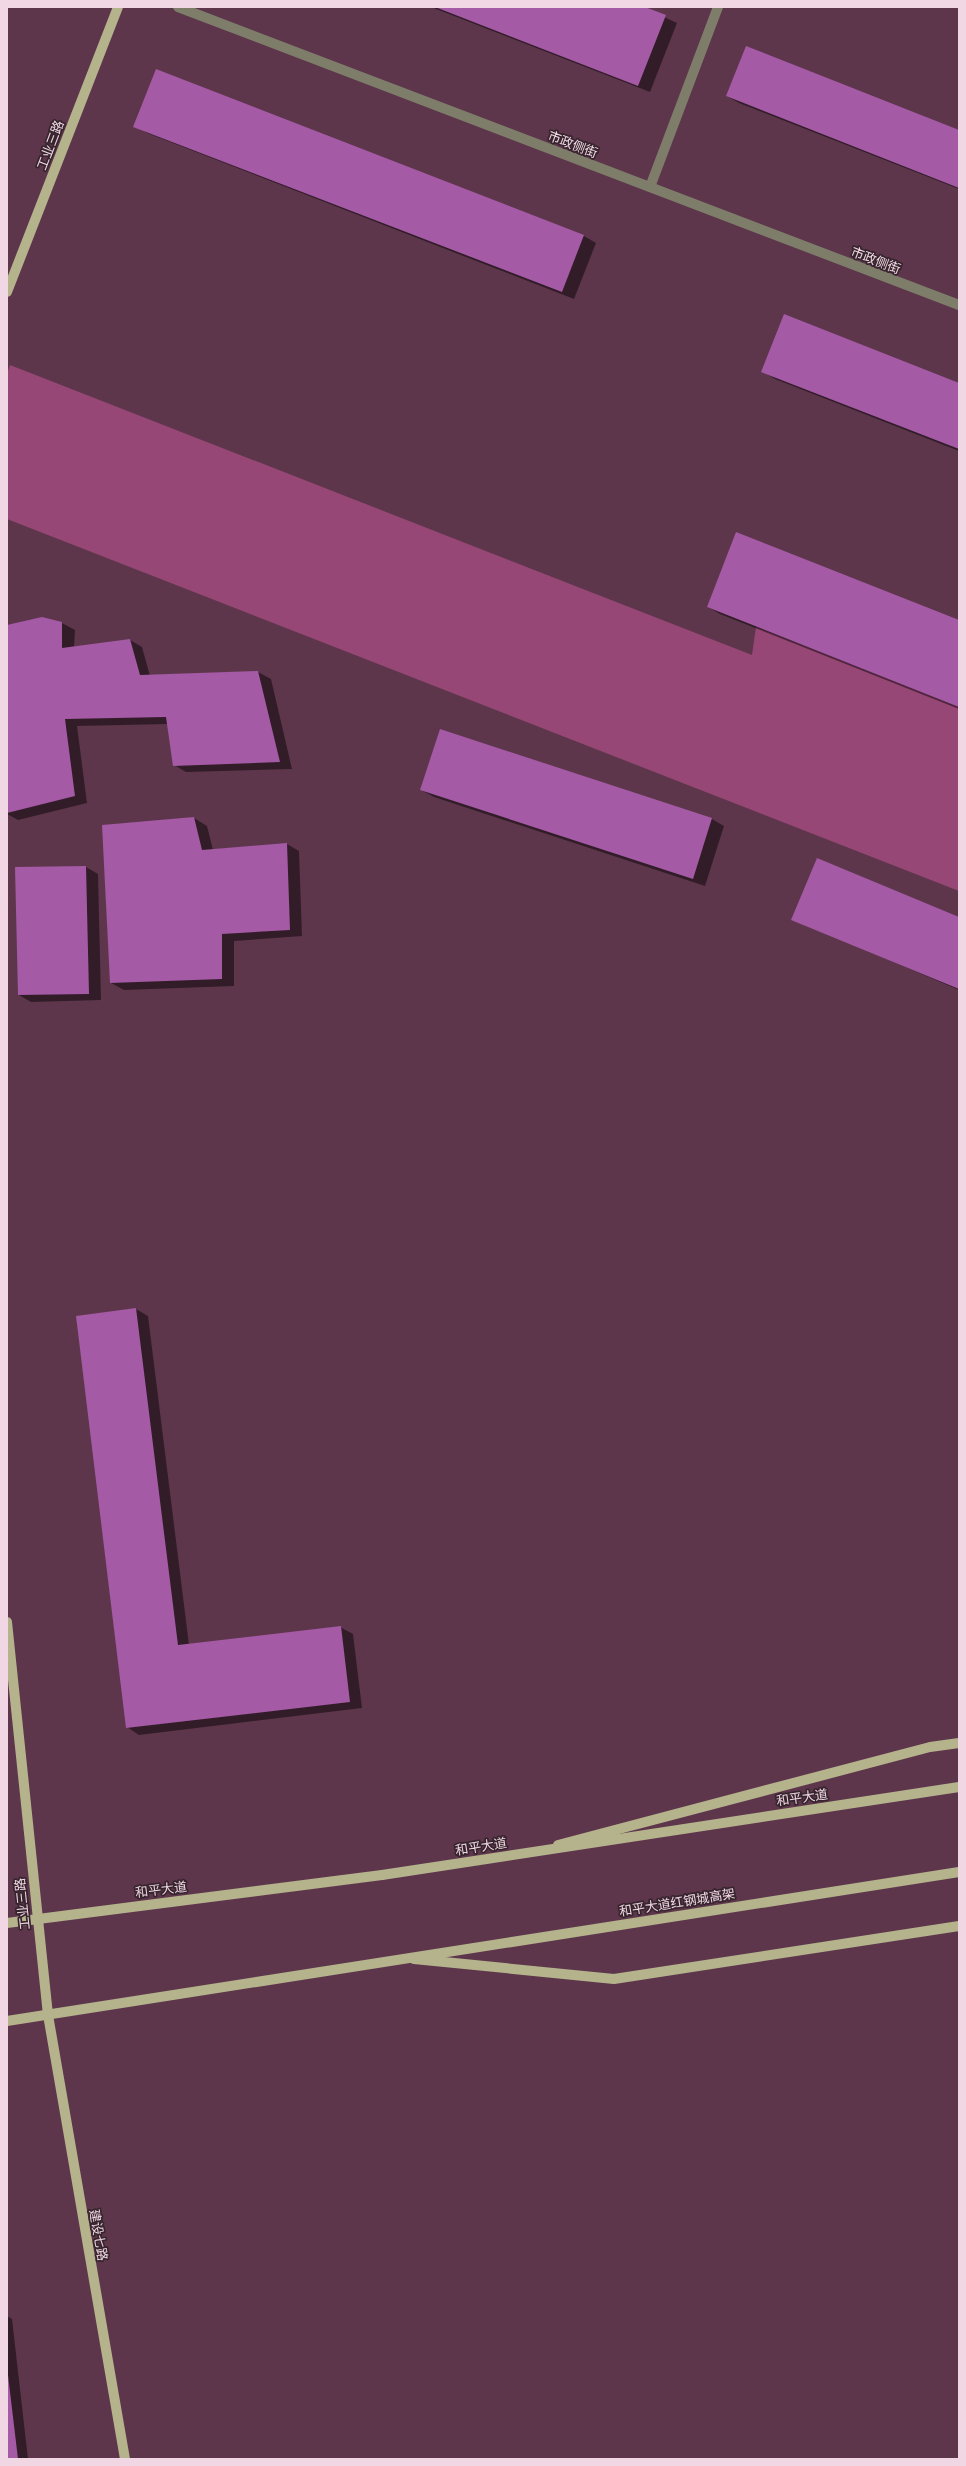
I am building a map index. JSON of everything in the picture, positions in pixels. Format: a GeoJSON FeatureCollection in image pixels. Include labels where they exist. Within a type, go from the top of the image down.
{"type":"FeatureCollection","features":[{"type":"Feature","properties":{"kind":"main road","name":"工业三路"},"geometry":{"type":"LineString","coordinates":[[7,292],[118,7]]}},
{"type":"Feature","properties":{"kind":"main road","name":"工业三路"},"geometry":{"type":"LineString","coordinates":[[7,1622],[48,2015]]}},
{"type":"Feature","properties":{"kind":"main road"},"geometry":{"type":"LineString","coordinates":[[538,1850],[930,1747],[959,1743]]}},
{"type":"Feature","properties":{"kind":"main road","name":"和平大道"},"geometry":{"type":"LineString","coordinates":[[7,1922],[382,1875],[959,1787]]}},
{"type":"Feature","properties":{"kind":"main road","name":"和平大道红钢城高架"},"geometry":{"type":"LineString","coordinates":[[400,1958],[959,1872]]}},
{"type":"Feature","properties":{"kind":"main road"},"geometry":{"type":"LineString","coordinates":[[7,2022],[400,1958],[614,1979],[959,1926]]}},
{"type":"Feature","properties":{"kind":"main road","name":"建设七路"},"geometry":{"type":"LineString","coordinates":[[48,2015],[125,2459]]}},
{"type":"Feature","properties":{"kind":"street","name":"市政侧街"},"geometry":{"type":"LineString","coordinates":[[178,7],[959,305]]}},
{"type":"Feature","properties":{"kind":"street"},"geometry":{"type":"LineString","coordinates":[[650,187],[718,7]]}},
{"type":"Feature","properties":{"kind":"shaded area"},"geometry":{"type":"Polygon","coordinates":[[[10,365],[752,655],[756,627],[959,705],[959,891],[7,519],[7,374],[10,365]]]}},
{"type":"Feature","properties":{"kind":"building"},"geometry":{"type":"Polygon","coordinates":[[[435,7],[645,7],[666,15],[638,86],[435,7]]]}},
{"type":"Feature","properties":{"kind":"building"},"geometry":{"type":"Polygon","coordinates":[[[746,46],[959,130],[959,188],[726,96],[746,46]]]}},
{"type":"Feature","properties":{"kind":"building"},"geometry":{"type":"Polygon","coordinates":[[[156,69],[584,235],[562,292],[133,127],[156,69]]]}},
{"type":"Feature","properties":{"kind":"building"},"geometry":{"type":"Polygon","coordinates":[[[784,314],[959,383],[959,449],[761,372],[784,314]]]}},
{"type":"Feature","properties":{"kind":"building"},"geometry":{"type":"Polygon","coordinates":[[[736,532],[959,620],[959,707],[707,607],[736,532]]]}},
{"type":"Feature","properties":{"kind":"building"},"geometry":{"type":"Polygon","coordinates":[[[42,617],[62,622],[62,648],[130,639],[140,675],[258,671],[280,762],[173,766],[166,717],[65,719],[75,796],[7,813],[7,625],[42,617]]]}},
{"type":"Feature","properties":{"kind":"building"},"geometry":{"type":"Polygon","coordinates":[[[440,729],[712,818],[693,879],[420,790],[440,729]]]}},
{"type":"Feature","properties":{"kind":"building"},"geometry":{"type":"Polygon","coordinates":[[[194,817],[202,850],[287,843],[290,930],[222,934],[222,979],[110,983],[102,825],[194,817]]]}},
{"type":"Feature","properties":{"kind":"building"},"geometry":{"type":"Polygon","coordinates":[[[817,858],[959,917],[959,989],[791,920],[817,858]]]}},
{"type":"Feature","properties":{"kind":"building"},"geometry":{"type":"Polygon","coordinates":[[[86,866],[89,994],[18,995],[15,867],[86,866]]]}},
{"type":"Feature","properties":{"kind":"building"},"geometry":{"type":"Polygon","coordinates":[[[136,1308],[178,1645],[341,1626],[350,1702],[126,1728],[76,1316],[136,1308]]]}},
{"type":"Feature","properties":{"kind":"building"},"geometry":{"type":"Polygon","coordinates":[[[8,2375],[18,2459],[7,2459],[8,2375]]]}}]}
